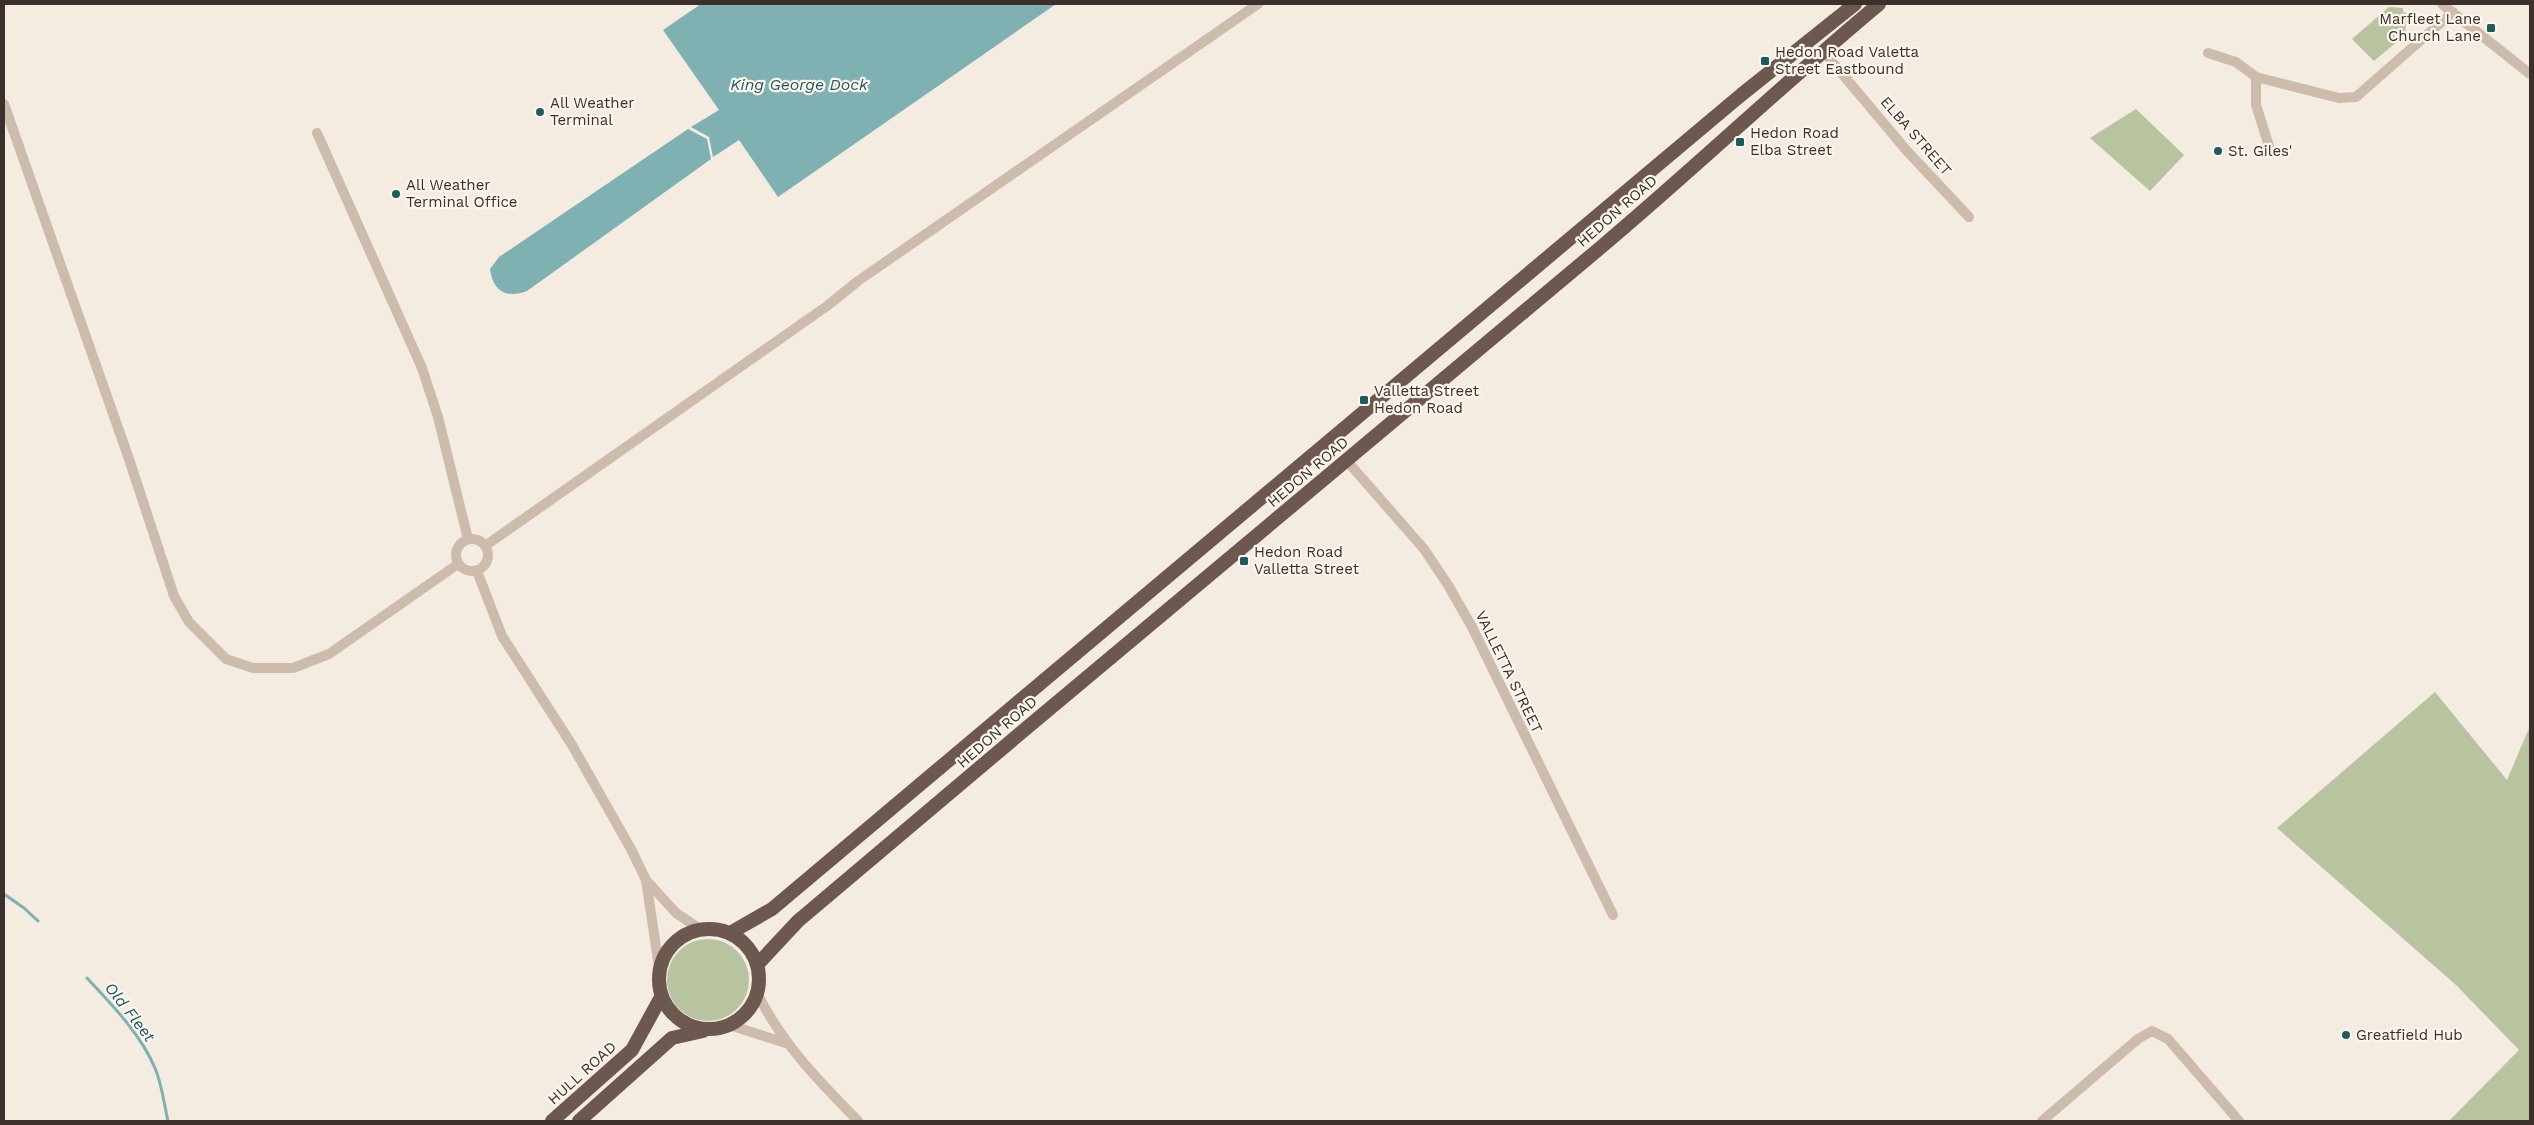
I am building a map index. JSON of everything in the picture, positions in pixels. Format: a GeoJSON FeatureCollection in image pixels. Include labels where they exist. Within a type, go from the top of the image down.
{"type":"FeatureCollection","features":[{"type":"Feature","properties":{"kind":"highway","name":"HEDON ROAD"},"geometry":{"type":"LineString","coordinates":[[730,933],[772,909],[830,863],[948,761],[1734,101],[1855,4]]}},
{"type":"Feature","properties":{"kind":"highway","name":"HEDON ROAD"},"geometry":{"type":"LineString","coordinates":[[757,965],[798,921],[1074,686],[1347,461],[1616,234],[1822,51],[1879,4]]}},
{"type":"Feature","properties":{"kind":"highway"},"geometry":{"type":"LineString","coordinates":[[579,1121],[672,1038],[708,1030],[729,1025],[742,1017],[751,1006],[757,993],[759,979],[757,965],[746,946],[730,933],[715,928],[700,929],[686,934],[674,942],[665,953],[660,967],[658,982],[661,997],[669,1010],[680,1021],[693,1027],[708,1030]]}},
{"type":"Feature","properties":{"kind":"highway","name":"HULL ROAD"},"geometry":{"type":"LineString","coordinates":[[552,1121],[632,1050],[661,997]]}},
{"type":"Feature","properties":{"kind":"street"},"geometry":{"type":"LineString","coordinates":[[485,546],[827,306],[866,275],[1258,4]]}},
{"type":"Feature","properties":{"kind":"street"},"geometry":{"type":"LineString","coordinates":[[2442,4],[2530,74]]}},
{"type":"Feature","properties":{"kind":"street"},"geometry":{"type":"LineString","coordinates":[[2208,53],[2236,62],[2256,77],[2339,98],[2356,97],[2453,12]]}},
{"type":"Feature","properties":{"kind":"street","name":"ELBA STREET"},"geometry":{"type":"LineString","coordinates":[[1822,51],[1907,151],[1970,217]]}},
{"type":"Feature","properties":{"kind":"street"},"geometry":{"type":"LineString","coordinates":[[2256,77],[2256,105],[2269,146]]}},
{"type":"Feature","properties":{"kind":"street"},"geometry":{"type":"LineString","coordinates":[[4,104],[126,449],[174,596],[189,622],[207,641],[226,659],[253,668],[293,668],[328,654],[458,564]]}},
{"type":"Feature","properties":{"kind":"street"},"geometry":{"type":"LineString","coordinates":[[317,133],[422,368],[438,417],[468,539]]}},
{"type":"Feature","properties":{"kind":"street","name":"VALLETTA STREET"},"geometry":{"type":"LineString","coordinates":[[1347,461],[1424,549],[1448,585],[1472,627],[1613,915]]}},
{"type":"Feature","properties":{"kind":"street"},"geometry":{"type":"LineString","coordinates":[[468,539],[478,540],[485,546],[488,560],[477,571],[466,571],[458,564],[457,549],[468,539]]}},
{"type":"Feature","properties":{"kind":"street"},"geometry":{"type":"LineString","coordinates":[[477,571],[502,636],[572,745],[646,880],[676,913],[700,929]]}},
{"type":"Feature","properties":{"kind":"street"},"geometry":{"type":"LineString","coordinates":[[646,880],[660,967]]}},
{"type":"Feature","properties":{"kind":"street"},"geometry":{"type":"LineString","coordinates":[[757,993],[770,1019],[786,1043],[858,1121]]}},
{"type":"Feature","properties":{"kind":"street"},"geometry":{"type":"LineString","coordinates":[[729,1025],[786,1043]]}},
{"type":"Feature","properties":{"kind":"street"},"geometry":{"type":"LineString","coordinates":[[2042,1121],[2138,1039],[2152,1031],[2168,1039],[2239,1121]]}},
{"type":"Feature","properties":{"kind":"green space"},"geometry":{"type":"Polygon","coordinates":[[[2389,7],[2403,8],[2403,12],[2407,13],[2405,35],[2374,61],[2352,39],[2389,7]]]}},
{"type":"Feature","properties":{"kind":"green space"},"geometry":{"type":"Polygon","coordinates":[[[2136,109],[2184,155],[2150,191],[2090,138],[2136,109]]]}},
{"type":"Feature","properties":{"kind":"green space"},"geometry":{"type":"Polygon","coordinates":[[[2435,692],[2507,780],[2530,726],[2530,1121],[2449,1121],[2519,1050],[2456,985],[2277,828],[2435,692]]]}},
{"type":"Feature","properties":{"kind":"green space"},"geometry":{"type":"Polygon","coordinates":[[[708,939],[724,943],[737,951],[745,964],[749,980],[745,996],[737,1009],[724,1017],[708,1021],[692,1017],[679,1009],[671,996],[667,980],[671,964],[679,951],[692,943],[708,939]]]}},
{"type":"Feature","properties":{"kind":"water","name":"King George Dock"},"geometry":{"type":"Polygon","coordinates":[[[701,4],[1056,4],[778,197],[739,140],[713,157],[709,137],[691,127],[719,110],[663,30],[701,4]]]}},
{"type":"Feature","properties":{"kind":"water"},"geometry":{"type":"Polygon","coordinates":[[[688,129],[707,139],[711,159],[527,291],[513,294],[497,288],[490,269],[499,257],[688,129]]]}},
{"type":"Feature","properties":{"kind":"waterway","name":"Old Fleet"},"geometry":{"type":"LineString","coordinates":[[4,894],[38,921]]}},
{"type":"Feature","properties":{"kind":"waterway","name":"Old Fleet"},"geometry":{"type":"LineString","coordinates":[[87,978],[125,1020],[149,1055],[159,1081],[168,1121]]}},
{"type":"Feature","properties":{"kind":"place","name":"Marfleet Lane Church Lane"},"geometry":{"type":"Point","coordinates":[2491,28]}},
{"type":"Feature","properties":{"kind":"place","name":"Hedon Road Valetta Street Eastbound"},"geometry":{"type":"Point","coordinates":[1765,61]}},
{"type":"Feature","properties":{"kind":"place","name":"All Weather Terminal"},"geometry":{"type":"Point","coordinates":[540,112]}},
{"type":"Feature","properties":{"kind":"place","name":"Hedon Road Elba Street"},"geometry":{"type":"Point","coordinates":[1740,142]}},
{"type":"Feature","properties":{"kind":"place","name":"St. Giles'"},"geometry":{"type":"Point","coordinates":[2218,151]}},
{"type":"Feature","properties":{"kind":"place","name":"All Weather Terminal Office"},"geometry":{"type":"Point","coordinates":[396,194]}},
{"type":"Feature","properties":{"kind":"place","name":"Valletta Street Hedon Road"},"geometry":{"type":"Point","coordinates":[1364,400]}},
{"type":"Feature","properties":{"kind":"place","name":"Hedon Road Valletta Street"},"geometry":{"type":"Point","coordinates":[1244,561]}},
{"type":"Feature","properties":{"kind":"place","name":"Greatfield Hub"},"geometry":{"type":"Point","coordinates":[2346,1035]}}]}
